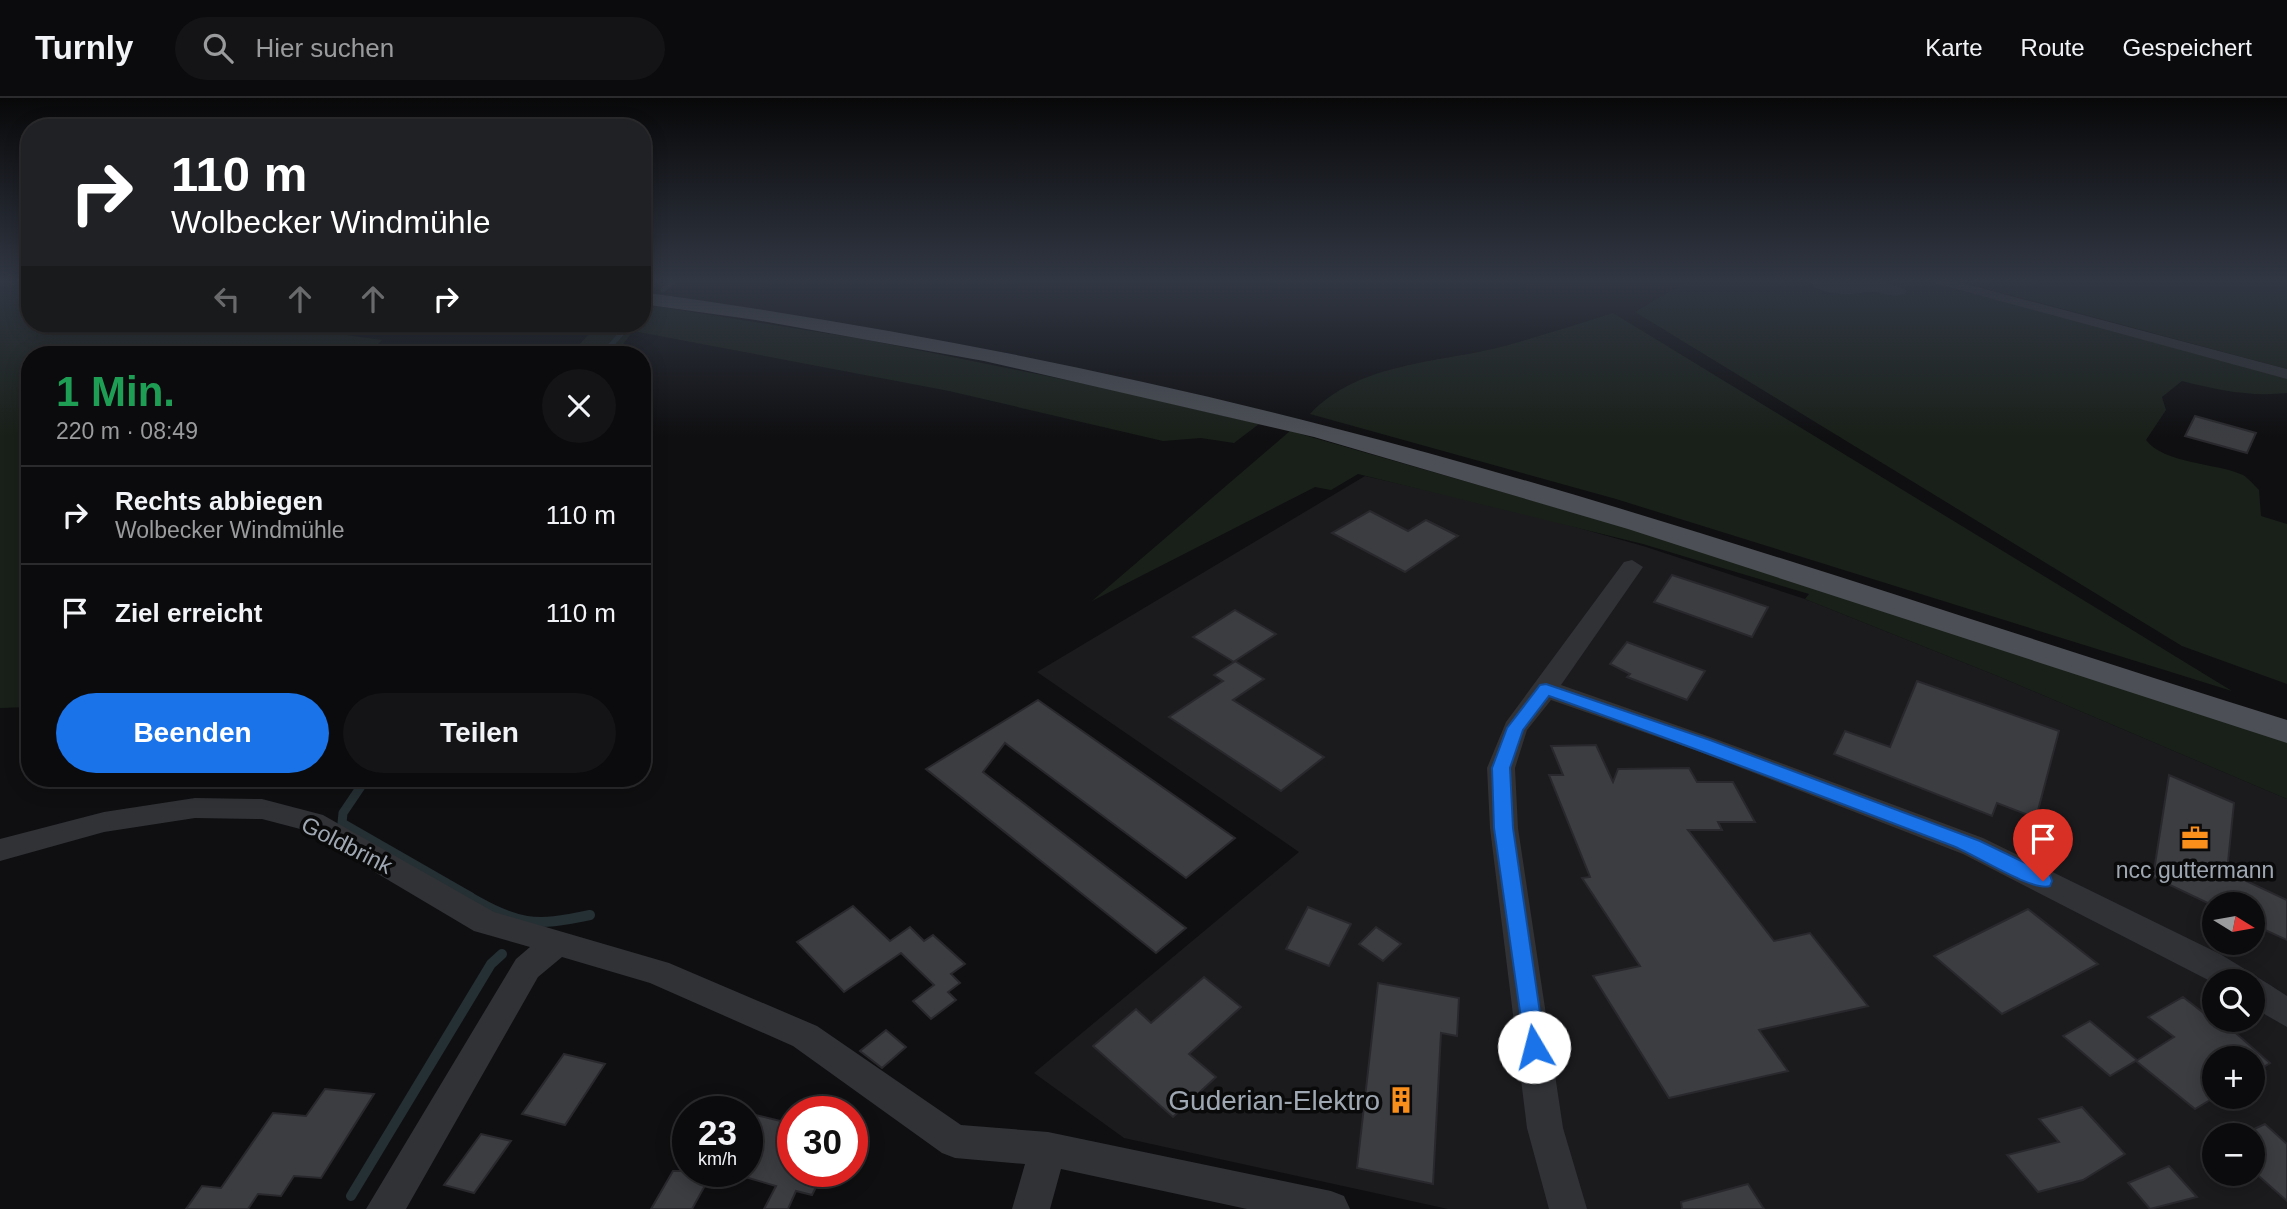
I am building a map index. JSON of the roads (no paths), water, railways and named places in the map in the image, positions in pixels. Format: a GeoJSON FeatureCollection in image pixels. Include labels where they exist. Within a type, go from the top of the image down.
{"type":"FeatureCollection","features":[{"type":"Feature","properties":{"kind":"main road"},"geometry":{"type":"LineString","coordinates":[[878,333],[1119,384],[1365,444],[1557,498],[2287,732]]}},
{"type":"Feature","properties":{"kind":"street"},"geometry":{"type":"LineString","coordinates":[[2131,333],[2287,374]]}},
{"type":"Feature","properties":{"kind":"street"},"geometry":{"type":"LineString","coordinates":[[1568,1209],[1545,1128],[1503,804],[1501,768],[1515,728],[1546,689],[1632,567]]}},
{"type":"Feature","properties":{"kind":"street"},"geometry":{"type":"LineString","coordinates":[[1546,689],[1704,744],[1973,846],[2218,969]]}},
{"type":"Feature","properties":{"kind":"street","name":"Goldbrink"},"geometry":{"type":"LineString","coordinates":[[0,850],[117,820],[195,808],[262,809],[313,822],[485,922],[659,972],[805,1036],[955,1141],[1048,1149],[1331,1209]]}},
{"type":"Feature","properties":{"kind":"street"},"geometry":{"type":"LineString","coordinates":[[385,1209],[527,968],[557,943]]}},
{"type":"Feature","properties":{"kind":"street"},"geometry":{"type":"LineString","coordinates":[[2265,999],[2287,1013]]}},
{"type":"Feature","properties":{"kind":"street"},"geometry":{"type":"LineString","coordinates":[[1031,1209],[1048,1149]]}},
{"type":"Feature","properties":{"kind":"waterway"},"geometry":{"type":"LineString","coordinates":[[610,346],[622,333]]}},
{"type":"Feature","properties":{"kind":"waterway"},"geometry":{"type":"LineString","coordinates":[[361,787],[343,813],[342,823],[471,897]]}},
{"type":"Feature","properties":{"kind":"waterway"},"geometry":{"type":"LineString","coordinates":[[468,896],[501,913],[527,921],[554,921],[590,915]]}},
{"type":"Feature","properties":{"kind":"waterway"},"geometry":{"type":"LineString","coordinates":[[351,1196],[491,964],[502,954]]}},
{"type":"Feature","properties":{"kind":"place","name":"ncc guttermann"},"geometry":{"type":"Point","coordinates":[2195,838]}},
{"type":"Feature","properties":{"kind":"place","name":"Guderian-Elektro"},"geometry":{"type":"Point","coordinates":[1401,1100]}}]}
